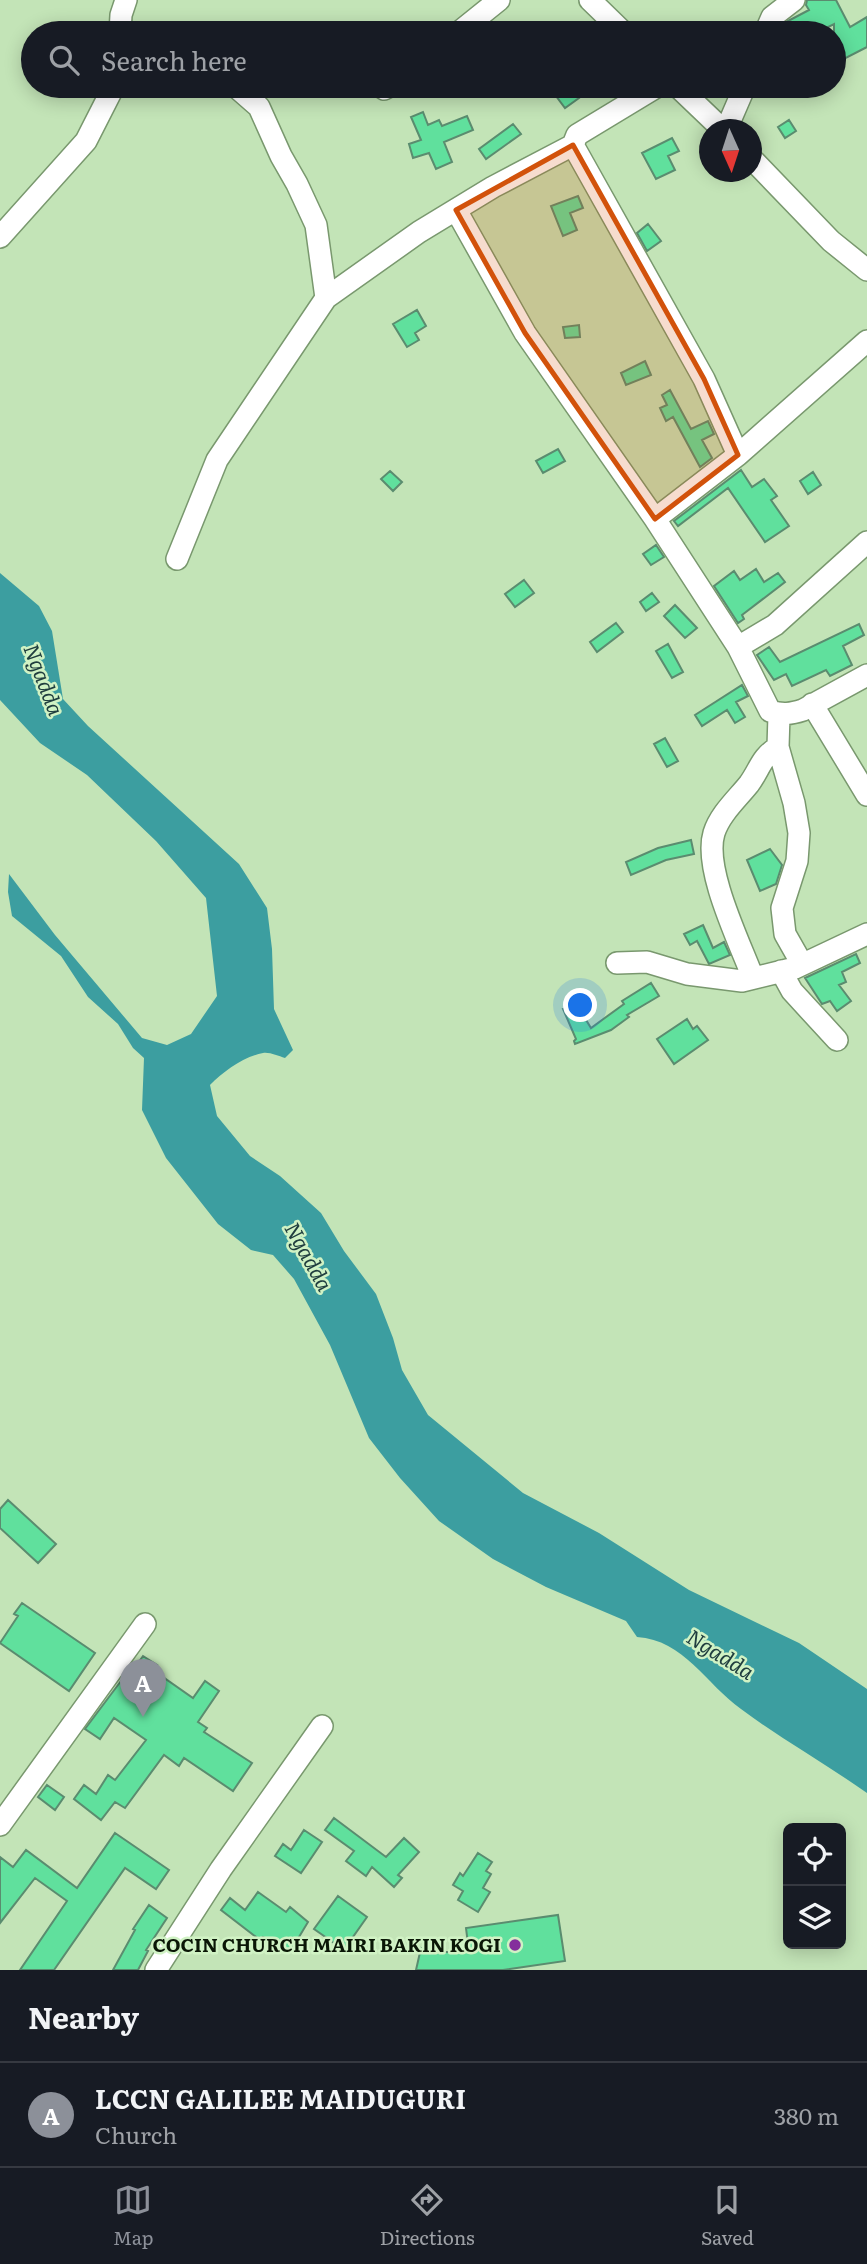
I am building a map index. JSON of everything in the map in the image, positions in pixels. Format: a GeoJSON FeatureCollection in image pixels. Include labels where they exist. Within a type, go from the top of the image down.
{"type":"FeatureCollection","features":[{"type":"Feature","properties":{"kind":"street"},"geometry":{"type":"LineString","coordinates":[[121,21],[126,0]]}},
{"type":"Feature","properties":{"kind":"street"},"geometry":{"type":"LineString","coordinates":[[473,21],[499,0]]}},
{"type":"Feature","properties":{"kind":"street"},"geometry":{"type":"LineString","coordinates":[[590,0],[612,21]]}},
{"type":"Feature","properties":{"kind":"street"},"geometry":{"type":"LineString","coordinates":[[767,17],[794,0]]}},
{"type":"Feature","properties":{"kind":"street"},"geometry":{"type":"LineString","coordinates":[[0,237],[86,141],[108,98]]}},
{"type":"Feature","properties":{"kind":"street"},"geometry":{"type":"LineString","coordinates":[[248,98],[259,107],[316,225],[326,298]]}},
{"type":"Feature","properties":{"kind":"street"},"geometry":{"type":"LineString","coordinates":[[177,559],[217,460],[326,298],[419,232],[573,145],[578,135],[639,98]]}},
{"type":"Feature","properties":{"kind":"street"},"geometry":{"type":"LineString","coordinates":[[690,98],[713,119]]}},
{"type":"Feature","properties":{"kind":"street"},"geometry":{"type":"LineString","coordinates":[[730,119],[740,98]]}},
{"type":"Feature","properties":{"kind":"street"},"geometry":{"type":"LineString","coordinates":[[573,145],[704,379],[738,455]]}},
{"type":"Feature","properties":{"kind":"street"},"geometry":{"type":"LineString","coordinates":[[762,170],[831,241],[867,270]]}},
{"type":"Feature","properties":{"kind":"street"},"geometry":{"type":"LineString","coordinates":[[456,210],[525,333],[655,519],[738,647],[770,711],[779,715],[792,714],[867,675]]}},
{"type":"Feature","properties":{"kind":"street"},"geometry":{"type":"LineString","coordinates":[[655,519],[738,455],[867,341]]}},
{"type":"Feature","properties":{"kind":"street"},"geometry":{"type":"LineString","coordinates":[[738,647],[775,625],[867,542]]}},
{"type":"Feature","properties":{"kind":"street"},"geometry":{"type":"LineString","coordinates":[[812,704],[867,795]]}},
{"type":"Feature","properties":{"kind":"street"},"geometry":{"type":"LineString","coordinates":[[779,715],[778,747],[794,803],[799,833],[797,861],[782,908],[785,934],[802,964]]}},
{"type":"Feature","properties":{"kind":"street"},"geometry":{"type":"LineString","coordinates":[[753,978],[720,895],[712,846],[714,832],[724,814],[752,779],[766,754],[778,747]]}},
{"type":"Feature","properties":{"kind":"street"},"geometry":{"type":"LineString","coordinates":[[617,963],[647,962],[687,974],[742,981],[802,964],[867,934]]}},
{"type":"Feature","properties":{"kind":"street"},"geometry":{"type":"LineString","coordinates":[[781,971],[792,991],[837,1040]]}},
{"type":"Feature","properties":{"kind":"street"},"geometry":{"type":"LineString","coordinates":[[0,1825],[145,1624]]}},
{"type":"Feature","properties":{"kind":"street"},"geometry":{"type":"LineString","coordinates":[[156,1970],[221,1869],[322,1726]]}},
{"type":"Feature","properties":{"kind":"highlighted area"},"geometry":{"type":"Polygon","coordinates":[[[573,145],[704,379],[738,455],[655,519],[525,333],[456,210],[573,145]]]}},
{"type":"Feature","properties":{"kind":"water","name":"Ngadda"},"geometry":{"type":"Polygon","coordinates":[[[0,573],[39,606],[52,631],[63,699],[88,726],[239,864],[267,908],[272,949],[274,1009],[293,1050],[285,1058],[266,1053],[248,1058],[215,1080],[210,1085],[217,1116],[250,1156],[280,1176],[321,1213],[344,1251],[376,1294],[402,1370],[428,1415],[523,1493],[599,1533],[689,1590],[799,1643],[867,1689],[867,1793],[741,1709],[694,1665],[668,1646],[637,1637],[626,1621],[546,1587],[493,1559],[439,1521],[369,1438],[330,1345],[294,1279],[273,1255],[251,1250],[218,1224],[166,1158],[142,1110],[144,1058],[133,1048],[118,1024],[88,997],[61,956],[12,916],[8,892],[9,874],[55,935],[142,1038],[167,1045],[191,1034],[217,996],[206,898],[156,841],[87,775],[40,743],[0,700],[0,573]]]}},
{"type":"Feature","properties":{"kind":"building"},"geometry":{"type":"Polygon","coordinates":[[[807,0],[836,0],[850,27],[867,17],[867,47],[846,58],[846,21],[788,21],[809,10],[807,0]]]}},
{"type":"Feature","properties":{"kind":"building"},"geometry":{"type":"Polygon","coordinates":[[[558,98],[579,98],[565,108],[558,98]]]}},
{"type":"Feature","properties":{"kind":"building"},"geometry":{"type":"Polygon","coordinates":[[[423,112],[428,125],[439,120],[442,126],[467,116],[473,130],[444,142],[452,162],[436,169],[429,153],[413,158],[409,144],[421,140],[411,117],[423,112]]]}},
{"type":"Feature","properties":{"kind":"building"},"geometry":{"type":"Polygon","coordinates":[[[789,120],[796,131],[785,138],[778,127],[789,120]]]}},
{"type":"Feature","properties":{"kind":"building"},"geometry":{"type":"Polygon","coordinates":[[[513,124],[521,134],[486,159],[479,149],[513,124]]]}},
{"type":"Feature","properties":{"kind":"building"},"geometry":{"type":"Polygon","coordinates":[[[672,138],[679,151],[668,156],[675,170],[656,179],[642,153],[672,138]]]}},
{"type":"Feature","properties":{"kind":"building"},"geometry":{"type":"Polygon","coordinates":[[[578,196],[583,208],[570,213],[577,230],[563,236],[551,206],[578,196]]]}},
{"type":"Feature","properties":{"kind":"building"},"geometry":{"type":"Polygon","coordinates":[[[648,224],[661,241],[647,251],[637,233],[648,224]]]}},
{"type":"Feature","properties":{"kind":"building"},"geometry":{"type":"Polygon","coordinates":[[[417,310],[426,326],[415,333],[419,340],[407,347],[393,324],[417,310]]]}},
{"type":"Feature","properties":{"kind":"building"},"geometry":{"type":"Polygon","coordinates":[[[579,325],[580,337],[565,338],[563,327],[579,325]]]}},
{"type":"Feature","properties":{"kind":"building"},"geometry":{"type":"Polygon","coordinates":[[[645,361],[651,375],[626,385],[621,373],[645,361]]]}},
{"type":"Feature","properties":{"kind":"building"},"geometry":{"type":"Polygon","coordinates":[[[670,390],[691,429],[708,421],[714,434],[702,440],[712,458],[700,467],[673,417],[666,421],[660,408],[667,405],[662,395],[670,390]]]}},
{"type":"Feature","properties":{"kind":"building"},"geometry":{"type":"Polygon","coordinates":[[[558,449],[565,461],[543,473],[536,461],[558,449]]]}},
{"type":"Feature","properties":{"kind":"building"},"geometry":{"type":"Polygon","coordinates":[[[741,470],[752,487],[764,479],[777,496],[771,500],[789,526],[765,542],[728,488],[678,526],[674,521],[741,470]]]}},
{"type":"Feature","properties":{"kind":"building"},"geometry":{"type":"Polygon","coordinates":[[[390,471],[402,482],[393,491],[381,479],[390,471]]]}},
{"type":"Feature","properties":{"kind":"building"},"geometry":{"type":"Polygon","coordinates":[[[813,472],[821,485],[808,494],[800,481],[813,472]]]}},
{"type":"Feature","properties":{"kind":"building"},"geometry":{"type":"Polygon","coordinates":[[[656,545],[664,557],[651,565],[643,554],[656,545]]]}},
{"type":"Feature","properties":{"kind":"building"},"geometry":{"type":"Polygon","coordinates":[[[756,569],[764,582],[778,573],[785,582],[742,615],[744,619],[738,623],[714,586],[734,571],[740,580],[756,569]]]}},
{"type":"Feature","properties":{"kind":"building"},"geometry":{"type":"Polygon","coordinates":[[[524,580],[534,593],[515,607],[505,594],[524,580]]]}},
{"type":"Feature","properties":{"kind":"building"},"geometry":{"type":"Polygon","coordinates":[[[652,593],[659,602],[646,611],[640,602],[652,593]]]}},
{"type":"Feature","properties":{"kind":"building"},"geometry":{"type":"Polygon","coordinates":[[[675,605],[697,628],[685,638],[664,616],[675,605]]]}},
{"type":"Feature","properties":{"kind":"building"},"geometry":{"type":"Polygon","coordinates":[[[616,623],[623,632],[597,652],[590,642],[616,623]]]}},
{"type":"Feature","properties":{"kind":"building"},"geometry":{"type":"Polygon","coordinates":[[[859,624],[864,635],[843,646],[852,665],[830,676],[826,670],[792,686],[786,674],[774,680],[757,655],[769,647],[780,662],[859,624]]]}},
{"type":"Feature","properties":{"kind":"building"},"geometry":{"type":"Polygon","coordinates":[[[668,644],[683,672],[672,678],[656,651],[668,644]]]}},
{"type":"Feature","properties":{"kind":"building"},"geometry":{"type":"Polygon","coordinates":[[[742,685],[748,696],[736,702],[745,717],[735,723],[727,710],[702,726],[695,715],[742,685]]]}},
{"type":"Feature","properties":{"kind":"building"},"geometry":{"type":"Polygon","coordinates":[[[665,738],[678,761],[667,767],[654,744],[665,738]]]}},
{"type":"Feature","properties":{"kind":"building"},"geometry":{"type":"Polygon","coordinates":[[[691,840],[694,854],[666,860],[631,875],[626,862],[658,848],[691,840]]]}},
{"type":"Feature","properties":{"kind":"building"},"geometry":{"type":"Polygon","coordinates":[[[770,849],[782,865],[776,884],[760,891],[747,860],[770,849]]]}},
{"type":"Feature","properties":{"kind":"building"},"geometry":{"type":"Polygon","coordinates":[[[703,925],[713,948],[724,942],[730,955],[709,964],[697,941],[690,945],[684,934],[703,925]]]}},
{"type":"Feature","properties":{"kind":"building"},"geometry":{"type":"Polygon","coordinates":[[[856,954],[860,963],[842,972],[846,982],[839,985],[851,1001],[837,1011],[830,1001],[822,1004],[805,978],[856,954]]]}},
{"type":"Feature","properties":{"kind":"building"},"geometry":{"type":"Polygon","coordinates":[[[651,983],[659,996],[627,1015],[629,1017],[611,1030],[575,1044],[576,1039],[563,1009],[575,1006],[578,1017],[583,1015],[591,1028],[624,1004],[622,1001],[651,983]]]}},
{"type":"Feature","properties":{"kind":"building"},"geometry":{"type":"Polygon","coordinates":[[[687,1019],[693,1029],[697,1026],[708,1040],[674,1064],[657,1039],[687,1019]]]}},
{"type":"Feature","properties":{"kind":"building"},"geometry":{"type":"Polygon","coordinates":[[[8,1500],[56,1544],[38,1563],[0,1528],[0,1509],[8,1500]]]}},
{"type":"Feature","properties":{"kind":"building"},"geometry":{"type":"Polygon","coordinates":[[[22,1603],[95,1653],[69,1691],[0,1643],[18,1616],[14,1614],[22,1603]]]}},
{"type":"Feature","properties":{"kind":"building"},"geometry":{"type":"Polygon","coordinates":[[[143,1656],[157,1665],[153,1670],[193,1698],[205,1681],[219,1691],[198,1722],[207,1728],[204,1732],[252,1763],[233,1791],[184,1758],[179,1766],[164,1755],[125,1808],[115,1802],[101,1820],[74,1799],[84,1785],[96,1794],[108,1775],[115,1780],[146,1740],[114,1718],[100,1739],[85,1729],[143,1656]]]}},
{"type":"Feature","properties":{"kind":"building"},"geometry":{"type":"Polygon","coordinates":[[[47,1785],[64,1797],[55,1810],[38,1797],[47,1785]]]}},
{"type":"Feature","properties":{"kind":"building"},"geometry":{"type":"Polygon","coordinates":[[[334,1818],[386,1857],[404,1838],[419,1852],[398,1875],[402,1878],[394,1887],[372,1867],[366,1876],[346,1861],[354,1851],[325,1830],[334,1818]]]}},
{"type":"Feature","properties":{"kind":"building"},"geometry":{"type":"Polygon","coordinates":[[[304,1830],[322,1842],[301,1873],[275,1856],[283,1844],[291,1850],[304,1830]]]}},
{"type":"Feature","properties":{"kind":"building"},"geometry":{"type":"Polygon","coordinates":[[[115,1833],[169,1870],[156,1889],[125,1868],[54,1970],[20,1970],[67,1901],[35,1878],[0,1923],[0,1857],[13,1867],[26,1850],[77,1888],[115,1833]]]}},
{"type":"Feature","properties":{"kind":"building"},"geometry":{"type":"Polygon","coordinates":[[[478,1853],[492,1862],[486,1871],[491,1874],[483,1888],[490,1892],[478,1912],[458,1900],[463,1891],[453,1885],[460,1873],[463,1876],[478,1853]]]}},
{"type":"Feature","properties":{"kind":"building"},"geometry":{"type":"Polygon","coordinates":[[[258,1892],[286,1912],[290,1907],[308,1922],[290,1952],[263,1937],[260,1940],[221,1910],[230,1898],[245,1910],[258,1892]]]}},
{"type":"Feature","properties":{"kind":"building"},"geometry":{"type":"Polygon","coordinates":[[[338,1896],[367,1917],[353,1937],[356,1940],[347,1952],[314,1929],[338,1896]]]}},
{"type":"Feature","properties":{"kind":"building"},"geometry":{"type":"Polygon","coordinates":[[[149,1905],[167,1918],[146,1950],[148,1951],[138,1970],[113,1970],[135,1930],[133,1929],[149,1905]]]}},
{"type":"Feature","properties":{"kind":"building","name":"COCIN CHURCH MAIRI BAKIN KOGI"},"geometry":{"type":"Polygon","coordinates":[[[558,1915],[565,1961],[503,1970],[416,1970],[421,1948],[441,1952],[469,1952],[466,1928],[558,1915]]]}},
{"type":"Feature","properties":{"kind":"place","name":"LCCN GALILEE MAIDUGURI"},"geometry":{"type":"Point","coordinates":[143,1717]}},
{"type":"Feature","properties":{"kind":"place","name":"COCIN CHURCH MAIRI BAKIN KOGI"},"geometry":{"type":"Point","coordinates":[515,1945]}}]}
